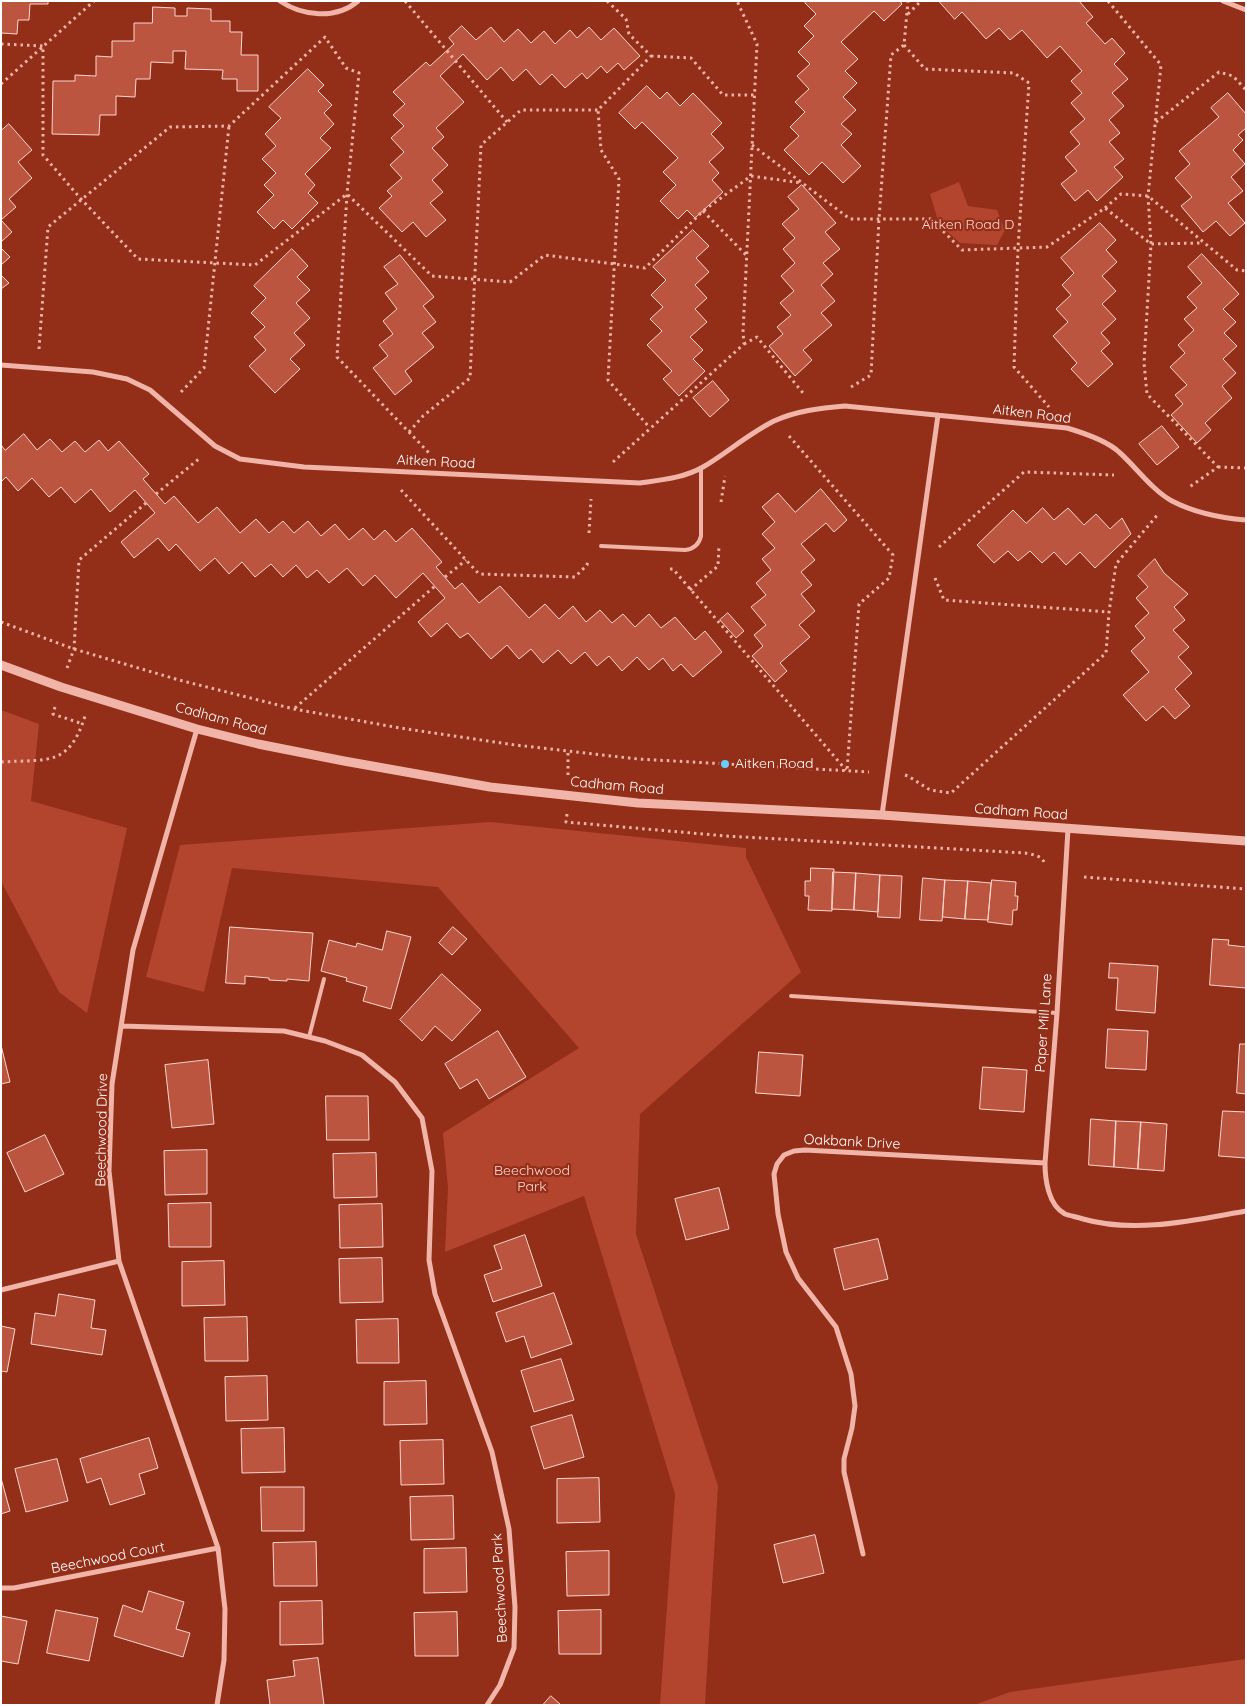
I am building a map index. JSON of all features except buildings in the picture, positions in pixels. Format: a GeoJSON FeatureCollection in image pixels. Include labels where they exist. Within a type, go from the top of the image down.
{"type":"FeatureCollection","features":[{"type":"Feature","properties":{"kind":"street"},"geometry":{"type":"LineString","coordinates":[[280,1],[291,8],[312,14],[333,12],[353,5],[358,1]]}},
{"type":"Feature","properties":{"kind":"street"},"geometry":{"type":"LineString","coordinates":[[1223,1],[1246,10]]}},
{"type":"Feature","properties":{"kind":"street","name":"Aitken Road"},"geometry":{"type":"LineString","coordinates":[[1,365],[93,372],[127,379],[150,390],[215,446],[240,459],[304,467],[640,483],[668,480],[701,468],[754,431],[776,420],[816,408],[844,406],[1067,428],[1084,433],[1117,450],[1142,476],[1171,500],[1222,518],[1246,520]]}},
{"type":"Feature","properties":{"kind":"street"},"geometry":{"type":"LineString","coordinates":[[882,815],[938,415]]}},
{"type":"Feature","properties":{"kind":"street","name":"Cadham Road"},"geometry":{"type":"LineString","coordinates":[[1,665],[197,729],[258,744],[490,787],[638,803],[882,815],[1246,841]]}},
{"type":"Feature","properties":{"kind":"street","name":"Beechwood Drive"},"geometry":{"type":"LineString","coordinates":[[197,729],[134,950],[112,1084],[109,1171],[119,1262],[218,1548],[225,1609],[224,1660],[216,1705]]}},
{"type":"Feature","properties":{"kind":"street","name":"Paper Mill Lane"},"geometry":{"type":"LineString","coordinates":[[1068,829],[1057,1013],[1044,1163],[1049,1192],[1055,1204],[1064,1213],[1094,1222],[1122,1225],[1163,1224],[1246,1211]]}},
{"type":"Feature","properties":{"kind":"street","name":"Beechwood Park"},"geometry":{"type":"LineString","coordinates":[[122,1026],[284,1031],[325,1041],[362,1055],[395,1082],[422,1118],[432,1171],[429,1260],[435,1294],[492,1452],[509,1530],[515,1607],[514,1648],[500,1685],[487,1705]]}},
{"type":"Feature","properties":{"kind":"street","name":"Oakbank Drive"},"geometry":{"type":"LineString","coordinates":[[863,1554],[844,1472],[844,1460],[855,1406],[851,1374],[836,1327],[798,1278],[786,1252],[778,1214],[774,1174],[777,1164],[789,1153],[805,1150],[1044,1163]]}},
{"type":"Feature","properties":{"kind":"street"},"geometry":{"type":"LineString","coordinates":[[1,1290],[119,1262]]}},
{"type":"Feature","properties":{"kind":"street","name":"Beechwood Court"},"geometry":{"type":"LineString","coordinates":[[1,1588],[14,1588],[218,1548]]}},
{"type":"Feature","properties":{"kind":"lane"},"geometry":{"type":"LineString","coordinates":[[601,546],[685,550],[694,547],[699,543],[701,536],[701,468]]}},
{"type":"Feature","properties":{"kind":"lane"},"geometry":{"type":"LineString","coordinates":[[309,1037],[324,979]]}},
{"type":"Feature","properties":{"kind":"lane"},"geometry":{"type":"LineString","coordinates":[[791,996],[1057,1013]]}},
{"type":"Feature","properties":{"kind":"path"},"geometry":{"type":"LineString","coordinates":[[1,84],[94,1]]}},
{"type":"Feature","properties":{"kind":"path"},"geometry":{"type":"LineString","coordinates":[[405,1],[507,122]]}},
{"type":"Feature","properties":{"kind":"path"},"geometry":{"type":"LineString","coordinates":[[607,1],[626,19],[629,34],[651,56],[691,58],[723,95],[755,95]]}},
{"type":"Feature","properties":{"kind":"path"},"geometry":{"type":"LineString","coordinates":[[737,1],[758,44],[743,332],[744,344]]}},
{"type":"Feature","properties":{"kind":"path"},"geometry":{"type":"LineString","coordinates":[[848,389],[871,375],[891,55],[904,45],[908,1]]}},
{"type":"Feature","properties":{"kind":"path"},"geometry":{"type":"LineString","coordinates":[[907,14],[921,1]]}},
{"type":"Feature","properties":{"kind":"path"},"geometry":{"type":"LineString","coordinates":[[1108,1],[1161,65],[1148,196],[1151,244],[1144,364],[1147,394],[1218,468]]}},
{"type":"Feature","properties":{"kind":"path"},"geometry":{"type":"LineString","coordinates":[[168,406],[204,368],[229,126],[325,37],[346,68],[359,72],[348,194],[337,357],[449,474]]}},
{"type":"Feature","properties":{"kind":"path"},"geometry":{"type":"LineString","coordinates":[[1,44],[43,46]]}},
{"type":"Feature","properties":{"kind":"path"},"geometry":{"type":"LineString","coordinates":[[904,45],[926,69],[1014,73],[1029,83],[1018,248],[1014,367],[1067,428]]}},
{"type":"Feature","properties":{"kind":"path"},"geometry":{"type":"LineString","coordinates":[[43,46],[43,154],[81,199],[138,259],[256,265],[348,194]]}},
{"type":"Feature","properties":{"kind":"path"},"geometry":{"type":"LineString","coordinates":[[409,432],[424,416],[470,378],[481,145],[521,110],[598,110],[651,56]]}},
{"type":"Feature","properties":{"kind":"path"},"geometry":{"type":"LineString","coordinates":[[1156,122],[1219,72],[1233,76],[1246,90]]}},
{"type":"Feature","properties":{"kind":"path"},"geometry":{"type":"LineString","coordinates":[[598,110],[601,150],[619,179],[608,380],[650,428]]}},
{"type":"Feature","properties":{"kind":"path"},"geometry":{"type":"LineString","coordinates":[[37,368],[48,227],[170,127],[229,126]]}},
{"type":"Feature","properties":{"kind":"path"},"geometry":{"type":"LineString","coordinates":[[752,145],[850,219],[931,219],[962,250],[1047,247],[1105,208],[1121,194],[1148,196],[1237,270],[1246,271]]}},
{"type":"Feature","properties":{"kind":"path"},"geometry":{"type":"LineString","coordinates":[[348,194],[432,276],[510,282],[545,255],[645,268],[703,212],[751,176],[802,183]]}},
{"type":"Feature","properties":{"kind":"path"},"geometry":{"type":"LineString","coordinates":[[1105,208],[1151,244],[1203,243]]}},
{"type":"Feature","properties":{"kind":"path"},"geometry":{"type":"LineString","coordinates":[[703,212],[747,256]]}},
{"type":"Feature","properties":{"kind":"path"},"geometry":{"type":"LineString","coordinates":[[589,536],[592,480],[744,344],[757,337],[816,408]]}},
{"type":"Feature","properties":{"kind":"path"},"geometry":{"type":"LineString","coordinates":[[776,420],[893,555],[889,578],[859,604],[846,771]]}},
{"type":"Feature","properties":{"kind":"path"},"geometry":{"type":"LineString","coordinates":[[156,494],[215,446]]}},
{"type":"Feature","properties":{"kind":"path"},"geometry":{"type":"LineString","coordinates":[[1,622],[74,649],[179,680],[294,709],[477,740],[638,759],[908,776],[930,790],[951,793],[1106,653],[1116,564],[1171,500],[1218,468],[1246,468]]}},
{"type":"Feature","properties":{"kind":"path"},"geometry":{"type":"LineString","coordinates":[[383,471],[479,574],[575,577],[587,565],[588,552]]}},
{"type":"Feature","properties":{"kind":"path"},"geometry":{"type":"LineString","coordinates":[[721,508],[724,478],[728,471]]}},
{"type":"Feature","properties":{"kind":"path"},"geometry":{"type":"LineString","coordinates":[[936,550],[1024,472],[1142,476]]}},
{"type":"Feature","properties":{"kind":"path"},"geometry":{"type":"LineString","coordinates":[[74,649],[79,560],[146,503]]}},
{"type":"Feature","properties":{"kind":"path"},"geometry":{"type":"LineString","coordinates":[[690,590],[718,566],[720,537]]}},
{"type":"Feature","properties":{"kind":"path"},"geometry":{"type":"LineString","coordinates":[[445,577],[466,560]]}},
{"type":"Feature","properties":{"kind":"path"},"geometry":{"type":"LineString","coordinates":[[663,569],[673,569],[846,771]]}},
{"type":"Feature","properties":{"kind":"path"},"geometry":{"type":"LineString","coordinates":[[932,572],[944,600],[1110,612]]}},
{"type":"Feature","properties":{"kind":"path"},"geometry":{"type":"LineString","coordinates":[[294,709],[434,586]]}},
{"type":"Feature","properties":{"kind":"path"},"geometry":{"type":"LineString","coordinates":[[1,762],[47,760],[60,756],[70,748],[79,735],[92,696]]}},
{"type":"Feature","properties":{"kind":"path"},"geometry":{"type":"LineString","coordinates":[[52,714],[83,724]]}},
{"type":"Feature","properties":{"kind":"path"},"geometry":{"type":"LineString","coordinates":[[568,751],[566,822],[726,836],[1025,853],[1038,856],[1045,862],[1047,874],[1246,889]]}},
{"type":"Feature","properties":{"kind":"green space","name":"Aitken Road D"},"geometry":{"type":"Polygon","coordinates":[[[959,182],[968,206],[997,210],[1005,230],[997,245],[960,243],[939,224],[930,194],[959,182]]]}},
{"type":"Feature","properties":{"kind":"green space"},"geometry":{"type":"Polygon","coordinates":[[[1,710],[39,724],[31,801],[127,828],[87,1013],[59,992],[1,881],[1,710]]]}},
{"type":"Feature","properties":{"kind":"green space"},"geometry":{"type":"Polygon","coordinates":[[[490,822],[746,848],[746,857],[801,972],[640,1114],[636,1234],[718,1486],[705,1705],[660,1705],[675,1494],[584,1196],[445,1252],[448,1188],[443,1133],[579,1048],[438,887],[232,868],[204,992],[146,977],[180,845],[490,822]]]}},
{"type":"Feature","properties":{"kind":"green space"},"geometry":{"type":"Polygon","coordinates":[[[1246,1659],[1246,1705],[974,1705],[1010,1692],[1246,1659]]]}},
{"type":"Feature","properties":{"kind":"place","name":"Aitken Road"},"geometry":{"type":"Point","coordinates":[725,764]}}]}
